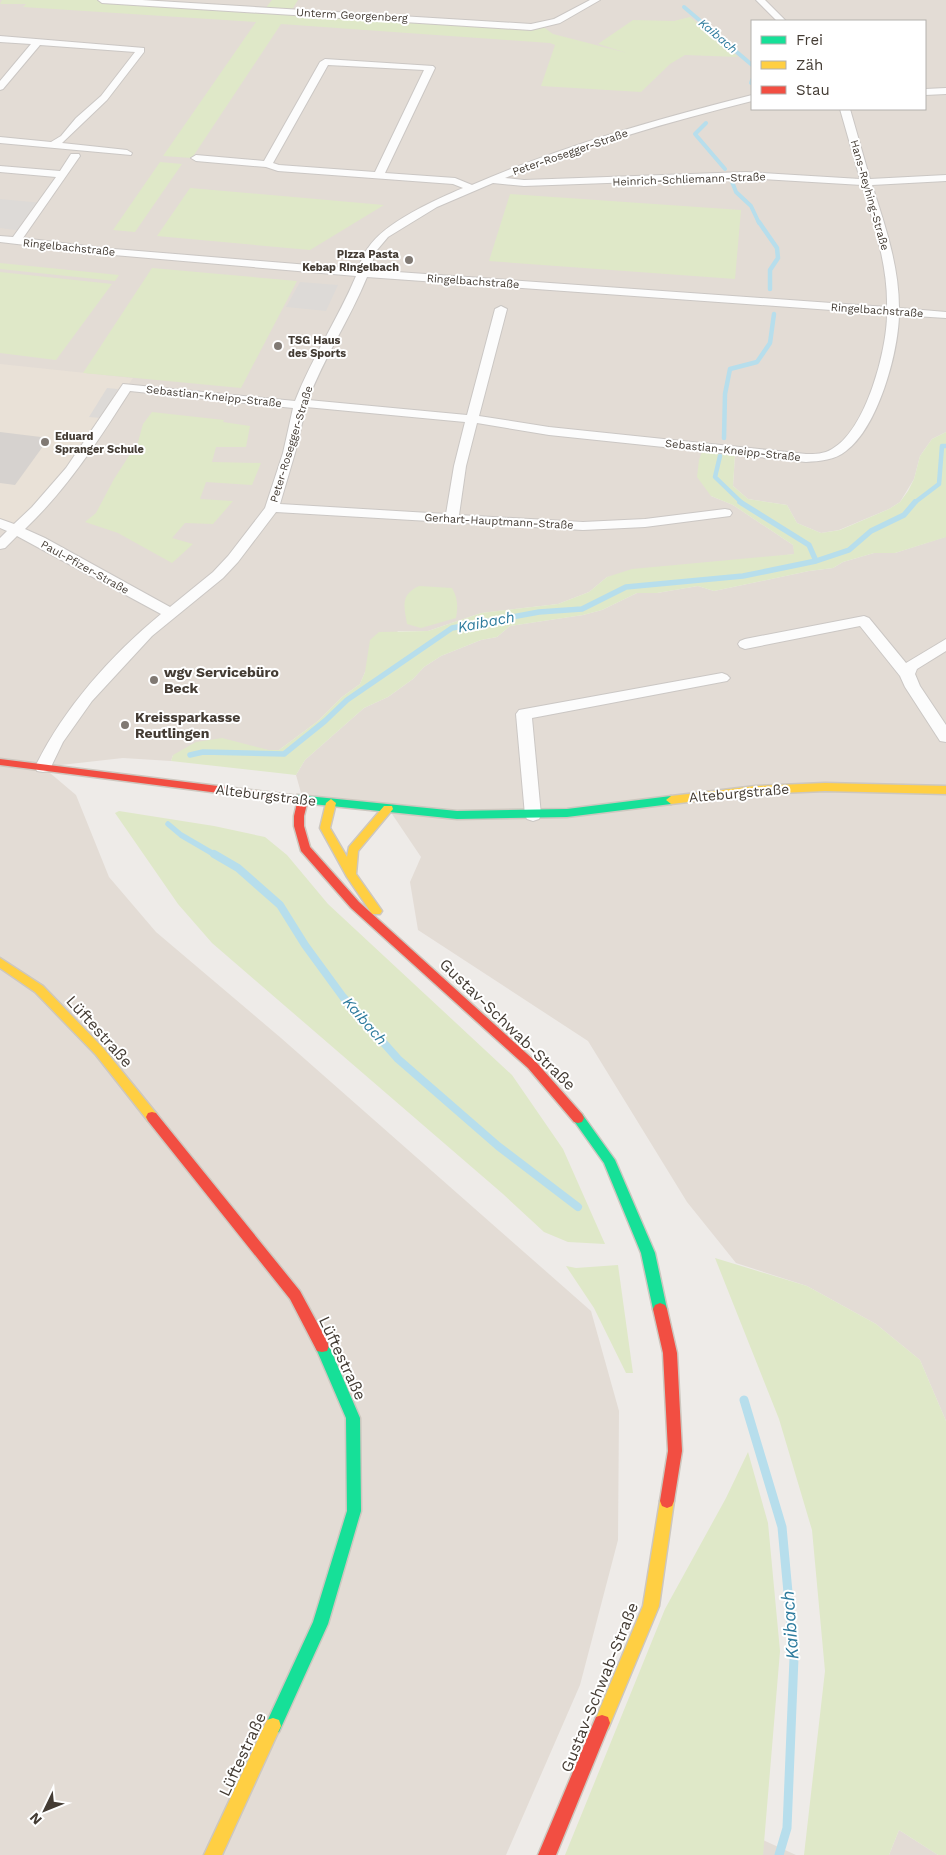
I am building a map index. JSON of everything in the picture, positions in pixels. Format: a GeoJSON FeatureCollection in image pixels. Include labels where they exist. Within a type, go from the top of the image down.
{"type":"FeatureCollection","features":[{"type":"Feature","properties":{"kind":"street","name":"Unterm Georgenberg"},"geometry":{"type":"LineString","coordinates":[[102,0],[531,27],[560,21],[596,0]]}},
{"type":"Feature","properties":{"kind":"street"},"geometry":{"type":"LineString","coordinates":[[760,0],[781,20]]}},
{"type":"Feature","properties":{"kind":"street"},"geometry":{"type":"LineString","coordinates":[[0,39],[141,50],[104,98],[79,120],[64,138],[53,145]]}},
{"type":"Feature","properties":{"kind":"street"},"geometry":{"type":"LineString","coordinates":[[0,87],[37,43]]}},
{"type":"Feature","properties":{"kind":"street"},"geometry":{"type":"LineString","coordinates":[[267,164],[325,62],[430,68],[379,174]]}},
{"type":"Feature","properties":{"kind":"street"},"geometry":{"type":"LineString","coordinates":[[926,92],[946,91]]}},
{"type":"Feature","properties":{"kind":"street","name":"Peter-Rosegger-Straße"},"geometry":{"type":"LineString","coordinates":[[42,767],[56,740],[75,711],[147,633],[169,613],[218,575],[233,560],[272,508],[289,453],[300,404],[320,356],[352,299],[372,249],[384,235],[433,205],[491,180],[624,133],[673,118],[751,98]]}},
{"type":"Feature","properties":{"kind":"street","name":"Hans-Reyhing-Straße"},"geometry":{"type":"LineString","coordinates":[[845,110],[887,252],[894,311]]}},
{"type":"Feature","properties":{"kind":"street"},"geometry":{"type":"LineString","coordinates":[[0,140],[43,146],[53,145],[75,149],[127,153]]}},
{"type":"Feature","properties":{"kind":"street"},"geometry":{"type":"LineString","coordinates":[[16,241],[75,156]]}},
{"type":"Feature","properties":{"kind":"street"},"geometry":{"type":"LineString","coordinates":[[196,158],[267,164],[278,168],[455,181],[470,188]]}},
{"type":"Feature","properties":{"kind":"street"},"geometry":{"type":"LineString","coordinates":[[0,169],[61,174]]}},
{"type":"Feature","properties":{"kind":"street","name":"Heinrich-Schliemann-Straße"},"geometry":{"type":"LineString","coordinates":[[491,180],[510,183],[531,183],[746,175],[867,182],[946,178]]}},
{"type":"Feature","properties":{"kind":"street","name":"Ringelbachstraße"},"geometry":{"type":"LineString","coordinates":[[0,239],[102,251],[362,273],[946,315]]}},
{"type":"Feature","properties":{"kind":"street"},"geometry":{"type":"LineString","coordinates":[[452,519],[460,466],[501,309]]}},
{"type":"Feature","properties":{"kind":"street","name":"Sebastian-Kneipp-Straße"},"geometry":{"type":"LineString","coordinates":[[17,530],[48,499],[71,470],[127,387],[473,419],[549,431],[806,458],[827,457],[838,453],[847,446],[875,399],[890,351],[894,311]]}},
{"type":"Feature","properties":{"kind":"street","name":"Gerhart-Hauptmann-Straße"},"geometry":{"type":"LineString","coordinates":[[272,508],[613,526],[725,513]]}},
{"type":"Feature","properties":{"kind":"street","name":"Paul-Pfizer-Straße"},"geometry":{"type":"LineString","coordinates":[[0,524],[17,530],[63,554],[169,613]]}},
{"type":"Feature","properties":{"kind":"street"},"geometry":{"type":"LineString","coordinates":[[0,545],[17,530]]}},
{"type":"Feature","properties":{"kind":"street"},"geometry":{"type":"LineString","coordinates":[[745,644],[864,621],[907,674],[913,687],[946,737]]}},
{"type":"Feature","properties":{"kind":"street"},"geometry":{"type":"LineString","coordinates":[[907,674],[911,666],[946,644]]}},
{"type":"Feature","properties":{"kind":"street"},"geometry":{"type":"LineString","coordinates":[[533,815],[524,714],[722,678]]}},
{"type":"Feature","properties":{"kind":"street","name":"Alteburgstraße"},"geometry":{"type":"LineString","coordinates":[[0,762],[303,800],[457,815],[533,815],[599,810],[756,790],[834,787],[946,790]]}},
{"type":"Feature","properties":{"kind":"street","name":"Gustav-Schwab-Straße"},"geometry":{"type":"LineString","coordinates":[[303,800],[298,816],[305,848],[355,905],[532,1065],[567,1103],[609,1160],[648,1252],[670,1353],[675,1451],[651,1606],[547,1855]]}},
{"type":"Feature","properties":{"kind":"street","name":"Gustav-Schwab-Straße"},"geometry":{"type":"LineString","coordinates":[[331,803],[325,828],[391,936]]}},
{"type":"Feature","properties":{"kind":"street"},"geometry":{"type":"LineString","coordinates":[[352,874],[353,850],[388,809]]}},
{"type":"Feature","properties":{"kind":"street","name":"Lüftestraße"},"geometry":{"type":"LineString","coordinates":[[0,962],[39,989],[100,1052],[294,1295],[328,1358],[353,1418],[354,1511],[320,1624],[213,1855]]}},
{"type":"Feature","properties":{"kind":"shaded area"},"geometry":{"type":"Polygon","coordinates":[[[0,0],[946,0],[946,432],[932,439],[920,456],[914,479],[900,502],[889,509],[839,530],[821,533],[797,523],[787,505],[748,499],[733,486],[735,454],[711,496],[733,505],[793,545],[795,554],[607,577],[589,592],[558,604],[481,613],[428,631],[398,631],[365,672],[360,684],[342,697],[318,721],[279,750],[173,755],[171,761],[123,758],[43,767],[76,795],[109,877],[156,932],[281,1038],[591,1311],[619,1411],[618,1540],[580,1685],[506,1855],[0,1855],[0,0]]]}},
{"type":"Feature","properties":{"kind":"shaded area"},"geometry":{"type":"Polygon","coordinates":[[[0,199],[43,203],[23,231],[0,228],[0,199]]]}},
{"type":"Feature","properties":{"kind":"shaded area"},"geometry":{"type":"Polygon","coordinates":[[[300,282],[338,285],[326,311],[286,307],[300,282]]]}},
{"type":"Feature","properties":{"kind":"shaded area","name":"Eduard Spranger Schule"},"geometry":{"type":"Polygon","coordinates":[[[0,364],[133,378],[95,434],[17,530],[0,523],[0,364]]]}},
{"type":"Feature","properties":{"kind":"shaded area"},"geometry":{"type":"Polygon","coordinates":[[[107,388],[118,389],[101,418],[89,417],[107,388]]]}},
{"type":"Feature","properties":{"kind":"shaded area"},"geometry":{"type":"Polygon","coordinates":[[[946,527],[946,1421],[920,1360],[876,1324],[807,1286],[736,1263],[687,1202],[588,1041],[418,930],[410,882],[421,857],[390,811],[303,800],[296,775],[305,760],[364,708],[388,697],[413,679],[424,667],[441,656],[481,640],[497,637],[510,626],[583,615],[602,610],[637,593],[657,593],[698,586],[714,591],[809,571],[833,568],[843,562],[874,553],[895,553],[945,537],[946,527]]]}},
{"type":"Feature","properties":{"kind":"shaded area"},"geometry":{"type":"Polygon","coordinates":[[[899,1830],[938,1855],[889,1855],[899,1830]]]}},
{"type":"Feature","properties":{"kind":"shaded area"},"geometry":{"type":"Polygon","coordinates":[[[763,1840],[796,1855],[763,1855],[763,1840]]]}},
{"type":"Feature","properties":{"kind":"green space"},"geometry":{"type":"Polygon","coordinates":[[[2,0],[102,0],[264,10],[272,0],[298,0],[291,11],[542,26],[553,34],[627,53],[598,44],[633,20],[674,21],[690,17],[738,57],[685,55],[670,64],[641,92],[541,86],[555,45],[550,43],[281,24],[192,158],[163,156],[256,22],[23,7],[26,4],[0,4],[2,0]]]}},
{"type":"Feature","properties":{"kind":"green space"},"geometry":{"type":"Polygon","coordinates":[[[160,162],[182,164],[135,232],[113,230],[160,162]]]}},
{"type":"Feature","properties":{"kind":"green space"},"geometry":{"type":"Polygon","coordinates":[[[190,188],[384,205],[310,250],[157,236],[190,188]]]}},
{"type":"Feature","properties":{"kind":"green space"},"geometry":{"type":"Polygon","coordinates":[[[510,194],[741,210],[735,279],[489,261],[510,194]]]}},
{"type":"Feature","properties":{"kind":"green space"},"geometry":{"type":"Polygon","coordinates":[[[0,263],[119,275],[115,281],[0,269],[0,263]]]}},
{"type":"Feature","properties":{"kind":"green space"},"geometry":{"type":"Polygon","coordinates":[[[152,268],[297,281],[241,388],[83,373],[152,268]]]}},
{"type":"Feature","properties":{"kind":"green space"},"geometry":{"type":"Polygon","coordinates":[[[0,272],[112,284],[56,360],[0,353],[0,272]]]}},
{"type":"Feature","properties":{"kind":"green space"},"geometry":{"type":"Polygon","coordinates":[[[152,412],[224,420],[223,422],[250,426],[246,447],[216,447],[212,462],[261,463],[252,485],[206,482],[200,499],[233,501],[213,524],[185,523],[172,538],[193,544],[172,563],[118,533],[85,522],[96,513],[114,479],[138,442],[143,424],[152,412]]]}},
{"type":"Feature","properties":{"kind":"green space"},"geometry":{"type":"Polygon","coordinates":[[[946,432],[946,537],[895,553],[874,553],[843,562],[833,568],[809,571],[714,591],[698,586],[657,593],[637,593],[602,610],[583,615],[510,626],[497,637],[481,640],[441,656],[424,667],[413,679],[388,697],[364,708],[305,760],[296,775],[171,761],[173,755],[196,742],[222,738],[269,750],[279,750],[318,721],[342,697],[360,684],[365,672],[370,640],[379,632],[428,631],[481,613],[558,604],[589,592],[607,577],[632,569],[794,554],[793,545],[733,505],[711,496],[697,477],[699,460],[703,449],[735,454],[733,486],[748,499],[787,505],[797,523],[821,533],[840,530],[889,509],[900,502],[914,479],[920,456],[932,439],[946,432]]]}},
{"type":"Feature","properties":{"kind":"green space"},"geometry":{"type":"Polygon","coordinates":[[[419,586],[452,588],[457,603],[456,618],[421,628],[407,624],[404,606],[406,597],[413,589],[419,586]]]}},
{"type":"Feature","properties":{"kind":"green space"},"geometry":{"type":"Polygon","coordinates":[[[119,811],[214,826],[265,837],[287,855],[328,904],[512,1075],[563,1149],[605,1244],[568,1242],[544,1232],[503,1194],[212,943],[178,904],[115,813],[119,811]]]}},
{"type":"Feature","properties":{"kind":"green space"},"geometry":{"type":"Polygon","coordinates":[[[715,1258],[807,1286],[876,1324],[920,1360],[946,1421],[946,1855],[938,1855],[899,1830],[889,1855],[804,1855],[825,1671],[812,1530],[779,1419],[715,1258]]]}},
{"type":"Feature","properties":{"kind":"green space"},"geometry":{"type":"Polygon","coordinates":[[[618,1265],[633,1373],[626,1373],[594,1308],[566,1266],[576,1268],[618,1265]]]}},
{"type":"Feature","properties":{"kind":"green space"},"geometry":{"type":"Polygon","coordinates":[[[748,1452],[768,1523],[780,1651],[763,1855],[565,1855],[665,1609],[726,1498],[748,1452]]]}},
{"type":"Feature","properties":{"kind":"building","name":"Eduard Spranger Schule"},"geometry":{"type":"Polygon","coordinates":[[[0,432],[49,438],[15,485],[0,483],[0,432]]]}},
{"type":"Feature","properties":{"kind":"waterway","name":"Kaibach"},"geometry":{"type":"LineString","coordinates":[[684,7],[751,64]]}},
{"type":"Feature","properties":{"kind":"waterway","name":"Kaibach"},"geometry":{"type":"LineString","coordinates":[[706,123],[695,134],[725,169]]}},
{"type":"Feature","properties":{"kind":"waterway","name":"Kaibach"},"geometry":{"type":"LineString","coordinates":[[731,179],[736,192],[751,206],[759,223]]}},
{"type":"Feature","properties":{"kind":"waterway","name":"Kaibach"},"geometry":{"type":"LineString","coordinates":[[759,222],[777,248],[778,258],[770,270],[770,289]]}},
{"type":"Feature","properties":{"kind":"waterway","name":"Kaibach"},"geometry":{"type":"LineString","coordinates":[[724,438],[725,394],[730,369],[757,362],[770,343],[774,314]]}},
{"type":"Feature","properties":{"kind":"waterway"},"geometry":{"type":"LineString","coordinates":[[914,503],[939,484],[942,446],[946,446]]}},
{"type":"Feature","properties":{"kind":"waterway","name":"Kaibach"},"geometry":{"type":"LineString","coordinates":[[720,456],[715,477],[742,503]]}},
{"type":"Feature","properties":{"kind":"waterway","name":"Kaibach"},"geometry":{"type":"LineString","coordinates":[[740,502],[809,545],[816,561]]}},
{"type":"Feature","properties":{"kind":"waterway"},"geometry":{"type":"LineString","coordinates":[[816,561],[849,550],[871,531],[904,515],[914,503]]}},
{"type":"Feature","properties":{"kind":"waterway","name":"Kaibach"},"geometry":{"type":"LineString","coordinates":[[190,755],[203,752],[284,754],[325,721],[347,700],[452,628],[539,612],[582,609],[626,587],[743,576],[816,561]]}},
{"type":"Feature","properties":{"kind":"waterway","name":"Kaibach"},"geometry":{"type":"LineString","coordinates":[[168,824],[181,835],[217,856]]}},
{"type":"Feature","properties":{"kind":"waterway","name":"Kaibach"},"geometry":{"type":"LineString","coordinates":[[214,854],[238,868],[280,905],[305,945],[343,997],[398,1059],[498,1146],[578,1207]]}},
{"type":"Feature","properties":{"kind":"waterway","name":"Kaibach"},"geometry":{"type":"LineString","coordinates":[[744,1400],[782,1527],[794,1658],[787,1828],[779,1855]]}},
{"type":"Feature","properties":{"kind":"traffic: fast"},"geometry":{"type":"LineString","coordinates":[[297,799],[457,815],[567,813],[671,800]]}},
{"type":"Feature","properties":{"kind":"traffic: fast"},"geometry":{"type":"LineString","coordinates":[[578,1118],[609,1160],[648,1253],[660,1309]]}},
{"type":"Feature","properties":{"kind":"traffic: fast"},"geometry":{"type":"LineString","coordinates":[[273,1726],[320,1624],[354,1511],[353,1418],[322,1346]]}},
{"type":"Feature","properties":{"kind":"traffic: slow"},"geometry":{"type":"LineString","coordinates":[[671,800],[756,790],[825,787],[946,790]]}},
{"type":"Feature","properties":{"kind":"traffic: slow"},"geometry":{"type":"LineString","coordinates":[[331,803],[325,828],[351,874],[376,911]]}},
{"type":"Feature","properties":{"kind":"traffic: slow"},"geometry":{"type":"LineString","coordinates":[[351,874],[353,850],[388,809]]}},
{"type":"Feature","properties":{"kind":"traffic: slow"},"geometry":{"type":"LineString","coordinates":[[0,962],[39,989],[100,1052],[152,1117]]}},
{"type":"Feature","properties":{"kind":"traffic: slow"},"geometry":{"type":"LineString","coordinates":[[602,1723],[651,1606],[667,1501]]}},
{"type":"Feature","properties":{"kind":"traffic: slow"},"geometry":{"type":"LineString","coordinates":[[213,1855],[273,1726]]}},
{"type":"Feature","properties":{"kind":"traffic: jam"},"geometry":{"type":"LineString","coordinates":[[0,762],[297,799]]}},
{"type":"Feature","properties":{"kind":"traffic: jam"},"geometry":{"type":"LineString","coordinates":[[303,800],[299,816],[299,826],[305,848],[355,905],[532,1065],[578,1118]]}},
{"type":"Feature","properties":{"kind":"traffic: jam"},"geometry":{"type":"LineString","coordinates":[[152,1117],[295,1295],[322,1346]]}},
{"type":"Feature","properties":{"kind":"traffic: jam"},"geometry":{"type":"LineString","coordinates":[[660,1309],[670,1353],[675,1451],[667,1501]]}},
{"type":"Feature","properties":{"kind":"traffic: jam"},"geometry":{"type":"LineString","coordinates":[[547,1855],[602,1723]]}},
{"type":"Feature","properties":{"kind":"place","name":"Pizza Pasta Kebap Ringelbach"},"geometry":{"type":"Point","coordinates":[409,260]}},
{"type":"Feature","properties":{"kind":"place","name":"TSG Haus des Sports"},"geometry":{"type":"Point","coordinates":[278,346]}},
{"type":"Feature","properties":{"kind":"place","name":"Eduard Spranger Schule"},"geometry":{"type":"Point","coordinates":[45,442]}},
{"type":"Feature","properties":{"kind":"place","name":"wgv Servicebüro Beck"},"geometry":{"type":"Point","coordinates":[154,680]}},
{"type":"Feature","properties":{"kind":"place","name":"Kreissparkasse Reutlingen"},"geometry":{"type":"Point","coordinates":[125,725]}}]}
